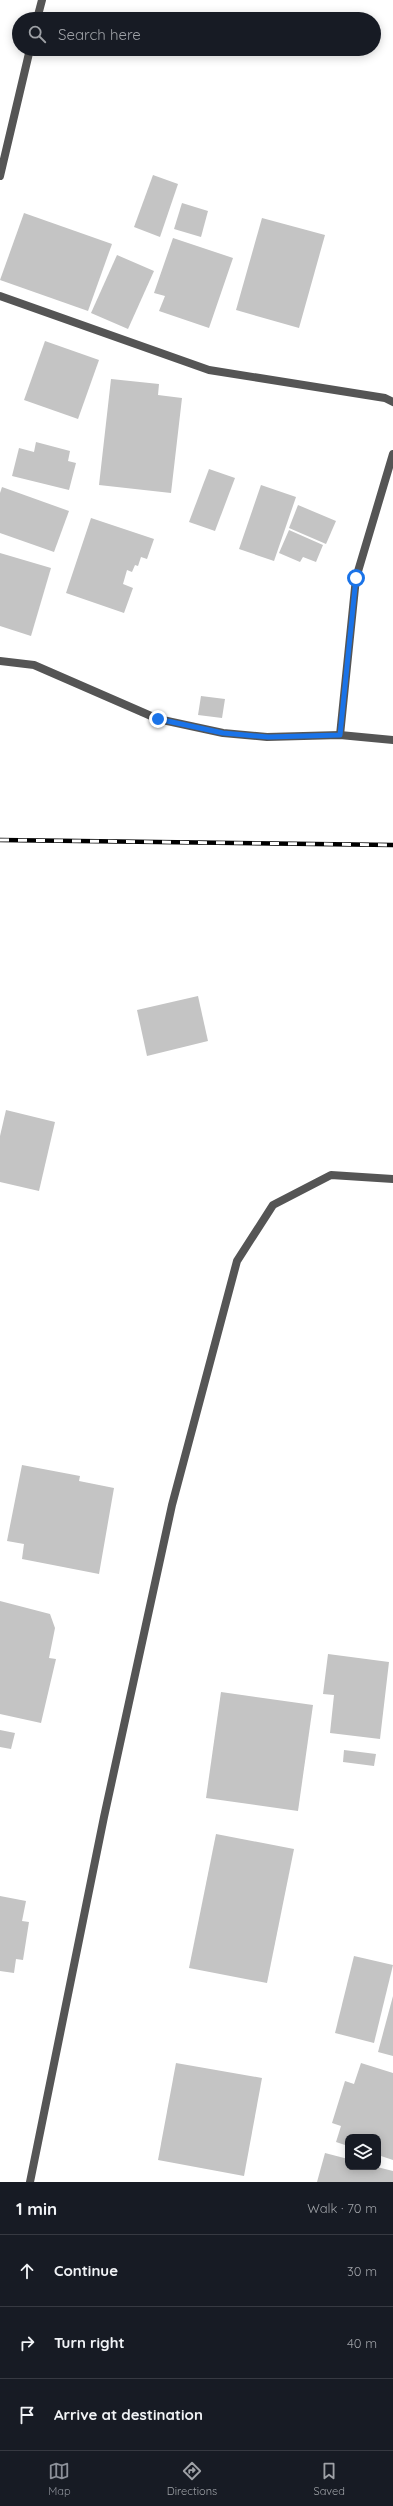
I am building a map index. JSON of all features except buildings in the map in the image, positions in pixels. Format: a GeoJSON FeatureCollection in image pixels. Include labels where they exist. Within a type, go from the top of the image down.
{"type":"FeatureCollection","features":[{"type":"Feature","properties":{"kind":"street"},"geometry":{"type":"LineString","coordinates":[[39,12],[42,0]]}},
{"type":"Feature","properties":{"kind":"street"},"geometry":{"type":"LineString","coordinates":[[0,176],[28,56]]}},
{"type":"Feature","properties":{"kind":"street"},"geometry":{"type":"LineString","coordinates":[[0,296],[209,370],[385,398],[393,402]]}},
{"type":"Feature","properties":{"kind":"street"},"geometry":{"type":"LineString","coordinates":[[340,735],[356,578],[393,454]]}},
{"type":"Feature","properties":{"kind":"street"},"geometry":{"type":"LineString","coordinates":[[0,660],[34,665],[158,719],[223,733],[268,737],[340,735],[393,740]]}},
{"type":"Feature","properties":{"kind":"street"},"geometry":{"type":"LineString","coordinates":[[30,2182],[104,1816],[172,1505],[237,1261],[273,1205],[331,1175],[393,1179]]}},
{"type":"Feature","properties":{"kind":"railway"},"geometry":{"type":"LineString","coordinates":[[0,840],[393,845]]}},
{"type":"Feature","properties":{"kind":"route"},"geometry":{"type":"LineString","coordinates":[[158,719],[223,733],[268,737],[340,735],[356,578]]}}]}
